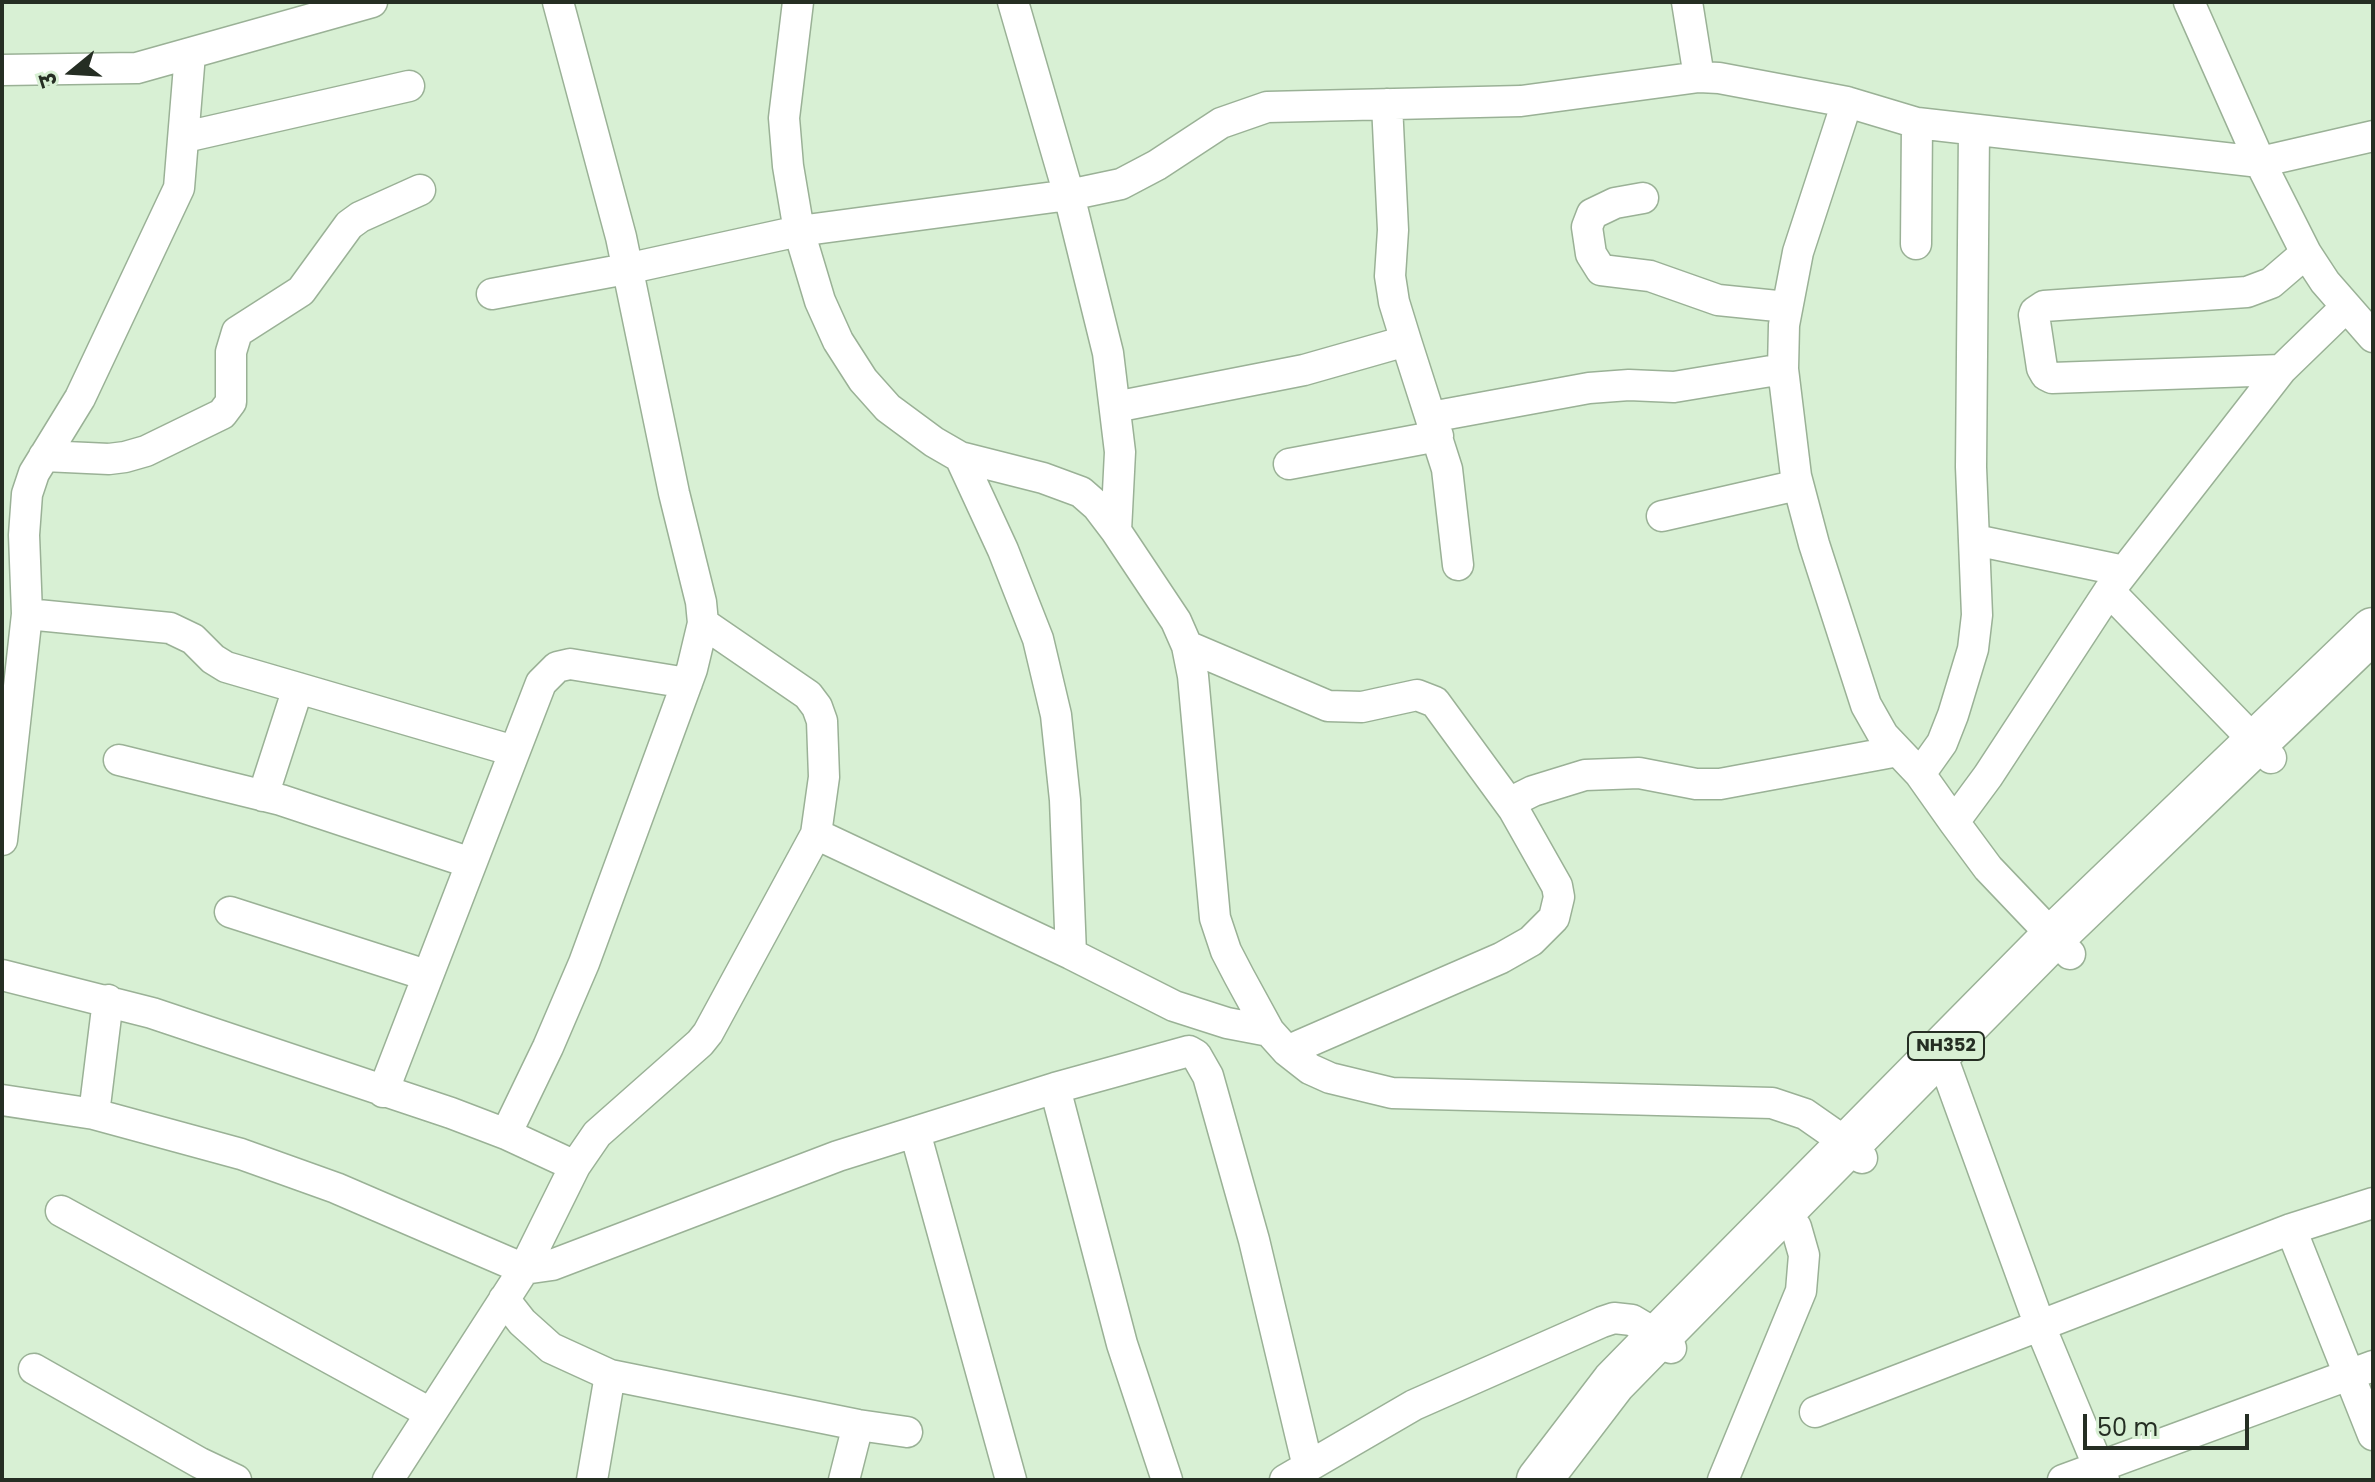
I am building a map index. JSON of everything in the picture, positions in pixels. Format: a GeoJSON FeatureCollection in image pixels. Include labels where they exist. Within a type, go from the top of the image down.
{"type":"FeatureCollection","features":[{"type":"Feature","properties":{"kind":"highway","name":"NH352"},"geometry":{"type":"LineString","coordinates":[[1565,1480],[1666,1343],[2061,946],[2263,751],[2373,630]]}},
{"type":"Feature","properties":{"kind":"highway","name":"NH352"},"geometry":{"type":"LineString","coordinates":[[2263,751],[2373,659]]}},
{"type":"Feature","properties":{"kind":"highway","name":"NH352"},"geometry":{"type":"LineString","coordinates":[[1539,1480],[1614,1382],[1666,1343],[1796,1227],[1856,1152]]}},
{"type":"Feature","properties":{"kind":"street"},"geometry":{"type":"LineString","coordinates":[[2,70],[137,68],[372,2]]}},
{"type":"Feature","properties":{"kind":"street"},"geometry":{"type":"LineString","coordinates":[[506,1134],[573,991],[687,683],[703,623],[701,602],[674,493],[621,237],[558,2]]}},
{"type":"Feature","properties":{"kind":"street"},"geometry":{"type":"LineString","coordinates":[[798,2],[784,118],[788,166],[799,231],[820,301],[838,341],[863,380],[888,408],[911,427],[960,457],[1067,485],[1081,492],[1097,506],[1116,531],[1176,621],[1187,646],[1193,676],[1215,918],[1226,951],[1278,1041],[1310,1069],[1330,1078],[1392,1093],[1772,1103],[1805,1114],[1856,1152]]}},
{"type":"Feature","properties":{"kind":"street"},"geometry":{"type":"LineString","coordinates":[[1013,2],[1069,195],[1108,353],[1120,452],[1116,531]]}},
{"type":"Feature","properties":{"kind":"street"},"geometry":{"type":"LineString","coordinates":[[1687,2],[1699,77]]}},
{"type":"Feature","properties":{"kind":"street"},"geometry":{"type":"LineString","coordinates":[[2189,2],[2260,162],[2306,253],[2325,282],[2373,337]]}},
{"type":"Feature","properties":{"kind":"street"},"geometry":{"type":"LineString","coordinates":[[2,840],[27,614],[24,535],[27,494],[34,473],[80,398],[176,195],[181,179],[190,54]]}},
{"type":"Feature","properties":{"kind":"street"},"geometry":{"type":"LineString","coordinates":[[492,294],[626,269],[799,231],[1069,195],[1121,184],[1157,165],[1221,123],[1267,107],[1521,101],[1699,77],[1847,102],[1917,123],[2260,162],[2373,136]]}},
{"type":"Feature","properties":{"kind":"street"},"geometry":{"type":"LineString","coordinates":[[185,137],[409,86]]}},
{"type":"Feature","properties":{"kind":"street"},"geometry":{"type":"LineString","coordinates":[[1847,102],[1798,252],[1787,307],[1783,369],[1798,485],[1866,705],[1883,735],[1920,774],[1988,868],[2061,946]]}},
{"type":"Feature","properties":{"kind":"street"},"geometry":{"type":"LineString","coordinates":[[1387,104],[1393,230],[1390,276],[1394,302],[1447,469],[1458,565]]}},
{"type":"Feature","properties":{"kind":"street"},"geometry":{"type":"LineString","coordinates":[[1916,244],[1917,123]]}},
{"type":"Feature","properties":{"kind":"street"},"geometry":{"type":"LineString","coordinates":[[1920,774],[1942,743],[1958,701],[1973,649],[1977,615],[1971,467],[1974,130]]}},
{"type":"Feature","properties":{"kind":"street"},"geometry":{"type":"LineString","coordinates":[[44,456],[125,457],[146,451],[222,414],[232,396],[231,352],[237,332],[301,291],[349,225],[420,190]]}},
{"type":"Feature","properties":{"kind":"street"},"geometry":{"type":"LineString","coordinates":[[1643,198],[1615,203],[1592,214],[1587,227],[1591,254],[1601,270],[1650,276],[1718,300],[1787,307]]}},
{"type":"Feature","properties":{"kind":"street"},"geometry":{"type":"LineString","coordinates":[[2281,370],[2052,378],[2042,368],[2034,315],[2044,306],[2247,292],[2271,283],[2306,253]]}},
{"type":"Feature","properties":{"kind":"street"},"geometry":{"type":"LineString","coordinates":[[1954,822],[2024,723],[2117,581],[2281,370],[2346,307]]}},
{"type":"Feature","properties":{"kind":"street"},"geometry":{"type":"LineString","coordinates":[[1115,407],[1304,370],[1406,341]]}},
{"type":"Feature","properties":{"kind":"street"},"geometry":{"type":"LineString","coordinates":[[1289,464],[1589,388],[1620,385],[1674,387],[1783,369]]}},
{"type":"Feature","properties":{"kind":"street"},"geometry":{"type":"LineString","coordinates":[[960,457],[1003,550],[1038,639],[1056,715],[1065,800],[1071,954]]}},
{"type":"Feature","properties":{"kind":"street"},"geometry":{"type":"LineString","coordinates":[[1662,516],[1798,485]]}},
{"type":"Feature","properties":{"kind":"street"},"geometry":{"type":"LineString","coordinates":[[1975,540],[2117,581],[2263,751]]}},
{"type":"Feature","properties":{"kind":"street"},"geometry":{"type":"LineString","coordinates":[[27,614],[170,628],[193,639],[226,667],[514,751]]}},
{"type":"Feature","properties":{"kind":"street"},"geometry":{"type":"LineString","coordinates":[[388,1480],[524,1269],[575,1166],[597,1134],[708,1033],[816,834],[824,777],[822,721],[817,707],[808,695],[703,623]]}},
{"type":"Feature","properties":{"kind":"street"},"geometry":{"type":"LineString","coordinates":[[816,834],[1174,1006],[1278,1041],[1501,958],[1531,941],[1549,925],[1557,908],[1557,886],[1509,803],[1442,710],[1427,697],[1402,697],[1362,707],[1328,706],[1187,646]]}},
{"type":"Feature","properties":{"kind":"street"},"geometry":{"type":"LineString","coordinates":[[383,1092],[541,683],[557,667],[586,666],[687,683]]}},
{"type":"Feature","properties":{"kind":"street"},"geometry":{"type":"LineString","coordinates":[[263,796],[298,688]]}},
{"type":"Feature","properties":{"kind":"street"},"geometry":{"type":"LineString","coordinates":[[1509,803],[1572,777],[1600,773],[1656,775],[1696,784],[1720,784],[1898,751]]}},
{"type":"Feature","properties":{"kind":"street"},"geometry":{"type":"LineString","coordinates":[[119,760],[263,796],[471,863]]}},
{"type":"Feature","properties":{"kind":"street"},"geometry":{"type":"LineString","coordinates":[[230,912],[426,975]]}},
{"type":"Feature","properties":{"kind":"street"},"geometry":{"type":"LineString","coordinates":[[2,975],[108,1000],[451,1113],[575,1166]]}},
{"type":"Feature","properties":{"kind":"street"},"geometry":{"type":"LineString","coordinates":[[94,1114],[108,1000]]}},
{"type":"Feature","properties":{"kind":"street"},"geometry":{"type":"LineString","coordinates":[[2,1100],[94,1114],[241,1154],[336,1188],[524,1269],[552,1265],[838,1156],[1182,1051],[1196,1055],[1202,1064],[1254,1240],[1296,1473],[1414,1405],[1602,1322],[1625,1318],[1666,1343]]}},
{"type":"Feature","properties":{"kind":"street"},"geometry":{"type":"LineString","coordinates":[[1945,1063],[2040,1326],[2102,1473]]}},
{"type":"Feature","properties":{"kind":"street"},"geometry":{"type":"LineString","coordinates":[[1055,1088],[1122,1344],[1167,1480]]}},
{"type":"Feature","properties":{"kind":"street"},"geometry":{"type":"LineString","coordinates":[[915,1132],[1011,1480]]}},
{"type":"Feature","properties":{"kind":"street"},"geometry":{"type":"LineString","coordinates":[[1815,1412],[2291,1229],[2373,1203]]}},
{"type":"Feature","properties":{"kind":"street"},"geometry":{"type":"LineString","coordinates":[[61,1211],[430,1413]]}},
{"type":"Feature","properties":{"kind":"street"},"geometry":{"type":"LineString","coordinates":[[1723,1480],[1801,1291],[1804,1255],[1796,1227]]}},
{"type":"Feature","properties":{"kind":"street"},"geometry":{"type":"LineString","coordinates":[[2291,1229],[2361,1370],[2373,1435]]}},
{"type":"Feature","properties":{"kind":"street"},"geometry":{"type":"LineString","coordinates":[[504,1299],[522,1322],[551,1348],[610,1375],[907,1432]]}},
{"type":"Feature","properties":{"kind":"street"},"geometry":{"type":"LineString","coordinates":[[34,1369],[200,1463],[236,1480]]}},
{"type":"Feature","properties":{"kind":"street"},"geometry":{"type":"LineString","coordinates":[[2063,1480],[2102,1473],[2361,1370]]}},
{"type":"Feature","properties":{"kind":"street"},"geometry":{"type":"LineString","coordinates":[[592,1480],[610,1375]]}},
{"type":"Feature","properties":{"kind":"street"},"geometry":{"type":"LineString","coordinates":[[844,1480],[858,1425]]}}]}
